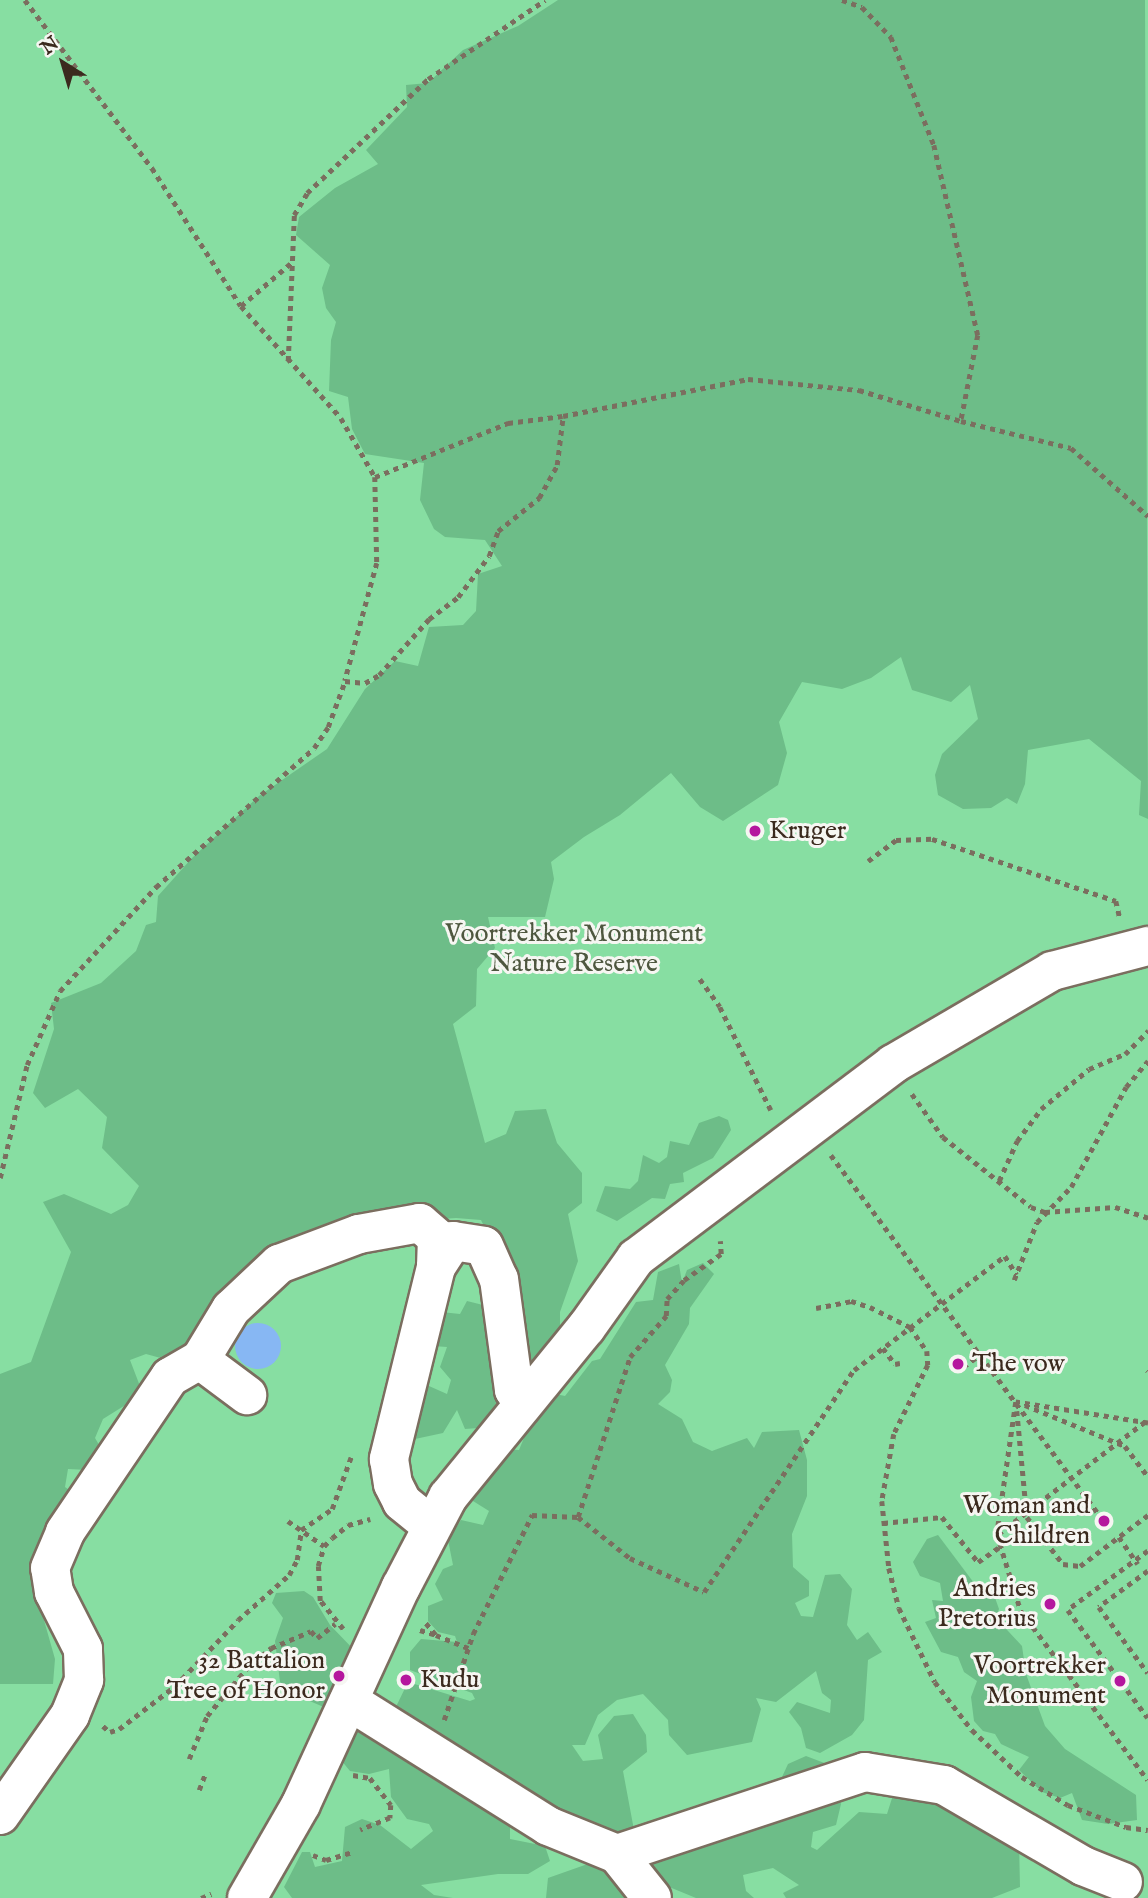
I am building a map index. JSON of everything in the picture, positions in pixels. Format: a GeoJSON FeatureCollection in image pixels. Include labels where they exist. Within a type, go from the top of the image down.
{"type":"FeatureCollection","features":[{"type":"Feature","properties":{"kind":"street"},"geometry":{"type":"LineString","coordinates":[[247,1898],[301,1804],[432,1526],[482,1451],[586,1328],[636,1258],[715,1195],[893,1064],[1052,971],[1138,948]]}},
{"type":"Feature","properties":{"kind":"street"},"geometry":{"type":"LineString","coordinates":[[0,1815],[70,1715],[84,1680],[83,1648],[54,1592],[50,1568],[57,1548],[170,1377],[200,1360],[231,1309],[279,1264],[359,1234],[420,1223],[437,1238],[436,1267],[389,1459],[393,1484],[402,1502],[432,1526]]}},
{"type":"Feature","properties":{"kind":"street"},"geometry":{"type":"LineString","coordinates":[[436,1267],[453,1241],[484,1246],[499,1279],[514,1390],[522,1402]]}},
{"type":"Feature","properties":{"kind":"street"},"geometry":{"type":"LineString","coordinates":[[200,1360],[247,1395]]}},
{"type":"Feature","properties":{"kind":"street"},"geometry":{"type":"LineString","coordinates":[[349,1701],[432,1756],[548,1826],[617,1854],[652,1898]]}},
{"type":"Feature","properties":{"kind":"street"},"geometry":{"type":"LineString","coordinates":[[617,1854],[865,1772],[944,1784],[1083,1866],[1123,1882]]}},
{"type":"Feature","properties":{"kind":"path"},"geometry":{"type":"LineString","coordinates":[[0,1178],[27,1065],[61,992],[156,887],[314,748],[328,727],[345,681],[377,563],[375,477],[341,418],[288,362],[241,306],[152,168],[25,0]]}},
{"type":"Feature","properties":{"kind":"path"},"geometry":{"type":"LineString","coordinates":[[288,362],[294,215],[330,169],[354,152],[428,79],[545,0]]}},
{"type":"Feature","properties":{"kind":"path"},"geometry":{"type":"LineString","coordinates":[[842,0],[862,7],[891,37],[934,145],[978,335],[961,421]]}},
{"type":"Feature","properties":{"kind":"path"},"geometry":{"type":"LineString","coordinates":[[241,306],[291,263]]}},
{"type":"Feature","properties":{"kind":"path"},"geometry":{"type":"LineString","coordinates":[[375,477],[508,423],[563,416],[748,379],[859,390],[961,421],[1071,448],[1148,516]]}},
{"type":"Feature","properties":{"kind":"path"},"geometry":{"type":"LineString","coordinates":[[345,681],[365,682],[379,675],[478,573],[498,531],[539,498],[557,466],[563,416]]}},
{"type":"Feature","properties":{"kind":"path"},"geometry":{"type":"LineString","coordinates":[[868,860],[896,840],[932,839],[1116,901],[1138,948]]}},
{"type":"Feature","properties":{"kind":"path"},"geometry":{"type":"LineString","coordinates":[[700,979],[720,1007],[768,1109],[810,1125],[1098,1513]]}},
{"type":"Feature","properties":{"kind":"path"},"geometry":{"type":"LineString","coordinates":[[999,1181],[1017,1141],[1041,1109],[1089,1069],[1125,1054],[1148,1031]]}},
{"type":"Feature","properties":{"kind":"path"},"geometry":{"type":"LineString","coordinates":[[432,1756],[469,1648],[532,1515],[578,1517],[630,1558],[705,1592],[854,1370],[1005,1256],[1016,1277],[1037,1222],[1071,1187],[1126,1087],[1148,1061]]}},
{"type":"Feature","properties":{"kind":"path"},"geometry":{"type":"LineString","coordinates":[[919,1105],[943,1137],[1031,1207],[1045,1212],[1115,1207],[1148,1218]]}},
{"type":"Feature","properties":{"kind":"path"},"geometry":{"type":"LineString","coordinates":[[578,1517],[630,1357],[666,1316],[667,1299],[684,1280],[721,1254],[715,1195]]}},
{"type":"Feature","properties":{"kind":"path"},"geometry":{"type":"LineString","coordinates":[[816,1308],[851,1301],[909,1327],[927,1351],[928,1366],[902,1411],[885,1464],[883,1523],[899,1608],[935,1682],[972,1730],[1022,1776],[1068,1805],[1148,1830]]}},
{"type":"Feature","properties":{"kind":"path"},"geometry":{"type":"LineString","coordinates":[[883,1348],[895,1364],[900,1363]]}},
{"type":"Feature","properties":{"kind":"path"},"geometry":{"type":"LineString","coordinates":[[963,1367],[981,1354]]}},
{"type":"Feature","properties":{"kind":"path"},"geometry":{"type":"LineString","coordinates":[[1016,1402],[1147,1422]]}},
{"type":"Feature","properties":{"kind":"path"},"geometry":{"type":"LineString","coordinates":[[1016,1402],[1117,1442],[1148,1476]]}},
{"type":"Feature","properties":{"kind":"path"},"geometry":{"type":"LineString","coordinates":[[1016,1402],[1026,1512],[1063,1563],[1080,1566],[1148,1516]]}},
{"type":"Feature","properties":{"kind":"path"},"geometry":{"type":"LineString","coordinates":[[1016,1402],[997,1534],[1021,1611],[1148,1780]]}},
{"type":"Feature","properties":{"kind":"path"},"geometry":{"type":"LineString","coordinates":[[997,1534],[1147,1422]]}},
{"type":"Feature","properties":{"kind":"path"},"geometry":{"type":"LineString","coordinates":[[300,1530],[332,1509],[352,1453]]}},
{"type":"Feature","properties":{"kind":"path"},"geometry":{"type":"LineString","coordinates":[[883,1523],[942,1517],[978,1562],[1001,1546]]}},
{"type":"Feature","properties":{"kind":"path"},"geometry":{"type":"LineString","coordinates":[[355,1637],[335,1624],[320,1601],[316,1584],[324,1546],[348,1525],[382,1518]]}},
{"type":"Feature","properties":{"kind":"path"},"geometry":{"type":"LineString","coordinates":[[288,1521],[324,1546]]}},
{"type":"Feature","properties":{"kind":"path"},"geometry":{"type":"LineString","coordinates":[[100,1717],[110,1732],[119,1729],[175,1686],[238,1620],[289,1575],[297,1560],[300,1530]]}},
{"type":"Feature","properties":{"kind":"path"},"geometry":{"type":"LineString","coordinates":[[1119,1537],[1137,1562]]}},
{"type":"Feature","properties":{"kind":"path"},"geometry":{"type":"LineString","coordinates":[[1148,1552],[1068,1610],[1148,1718]]}},
{"type":"Feature","properties":{"kind":"path"},"geometry":{"type":"LineString","coordinates":[[1148,1571],[1099,1607],[1148,1673]]}},
{"type":"Feature","properties":{"kind":"path"},"geometry":{"type":"LineString","coordinates":[[422,1619],[436,1635],[469,1648]]}},
{"type":"Feature","properties":{"kind":"path"},"geometry":{"type":"LineString","coordinates":[[189,1759],[207,1716],[246,1669],[271,1648],[311,1631],[317,1638],[335,1624]]}},
{"type":"Feature","properties":{"kind":"path"},"geometry":{"type":"LineString","coordinates":[[199,1790],[205,1774]]}},
{"type":"Feature","properties":{"kind":"path"},"geometry":{"type":"LineString","coordinates":[[359,1778],[370,1778],[391,1805],[390,1818],[360,1830]]}},
{"type":"Feature","properties":{"kind":"path"},"geometry":{"type":"LineString","coordinates":[[326,1860],[352,1853]]}},
{"type":"Feature","properties":{"kind":"green space","name":"Voortrekker Monument Nature Reserve"},"geometry":{"type":"Polygon","coordinates":[[[0,0],[1148,0],[1148,1898],[0,1898],[0,0]]]}},
{"type":"Feature","properties":{"kind":"green space"},"geometry":{"type":"Polygon","coordinates":[[[558,0],[1145,0],[1148,819],[1139,815],[1141,781],[1089,739],[1028,750],[1025,784],[1017,804],[1007,798],[991,808],[963,809],[938,795],[935,775],[942,754],[978,719],[970,685],[951,702],[912,690],[901,657],[871,678],[842,689],[802,682],[779,722],[787,753],[778,785],[723,821],[700,807],[671,773],[620,815],[584,837],[551,862],[554,879],[545,917],[488,917],[495,948],[477,969],[476,1006],[453,1024],[485,1143],[506,1134],[515,1111],[546,1109],[557,1143],[582,1173],[582,1203],[568,1214],[578,1261],[560,1312],[560,1340],[542,1357],[517,1365],[513,1398],[492,1427],[465,1429],[457,1410],[443,1433],[415,1439],[408,1431],[416,1391],[429,1386],[447,1394],[451,1380],[440,1367],[447,1347],[433,1346],[432,1311],[460,1314],[467,1301],[495,1308],[508,1277],[481,1220],[456,1218],[359,1225],[205,1342],[168,1360],[146,1354],[130,1360],[143,1394],[103,1419],[95,1438],[105,1455],[88,1470],[68,1469],[65,1487],[79,1497],[62,1518],[32,1578],[55,1659],[53,1684],[0,1684],[0,1374],[31,1362],[71,1252],[43,1202],[64,1194],[111,1214],[128,1205],[139,1186],[102,1148],[107,1117],[78,1089],[45,1108],[33,1093],[54,1029],[51,1003],[101,983],[136,951],[146,925],[156,922],[158,896],[192,858],[259,796],[327,749],[365,689],[395,661],[418,666],[429,627],[463,625],[476,611],[478,574],[502,566],[485,540],[445,537],[434,529],[420,500],[424,463],[365,454],[352,429],[348,397],[329,391],[331,340],[336,322],[326,308],[322,288],[330,265],[296,235],[299,217],[335,188],[378,164],[366,150],[407,107],[406,85],[428,83],[463,50],[518,26],[558,0]]]}},
{"type":"Feature","properties":{"kind":"green space"},"geometry":{"type":"Polygon","coordinates":[[[719,1116],[728,1120],[731,1130],[719,1149],[713,1158],[683,1173],[684,1182],[670,1184],[665,1199],[652,1198],[617,1221],[596,1211],[605,1186],[630,1189],[638,1181],[643,1155],[659,1163],[667,1157],[670,1141],[689,1145],[699,1123],[719,1116]]]}},
{"type":"Feature","properties":{"kind":"green space"},"geometry":{"type":"Polygon","coordinates":[[[703,1263],[714,1274],[690,1308],[689,1324],[665,1365],[672,1380],[670,1392],[658,1404],[682,1419],[693,1442],[712,1451],[747,1438],[754,1448],[762,1432],[799,1430],[807,1460],[807,1496],[792,1534],[793,1567],[809,1581],[809,1596],[795,1603],[801,1616],[813,1617],[825,1575],[840,1574],[852,1589],[847,1625],[857,1640],[868,1632],[882,1652],[868,1660],[864,1720],[852,1735],[820,1753],[806,1748],[801,1728],[789,1712],[797,1702],[830,1713],[831,1700],[822,1693],[816,1671],[776,1702],[756,1698],[761,1709],[752,1742],[687,1755],[669,1735],[668,1720],[643,1694],[617,1700],[598,1715],[585,1745],[572,1745],[583,1761],[603,1759],[598,1735],[614,1716],[633,1714],[646,1735],[647,1752],[623,1771],[634,1830],[792,1790],[782,1777],[788,1764],[806,1756],[827,1764],[841,1804],[836,1825],[813,1832],[811,1847],[817,1850],[859,1812],[887,1814],[893,1795],[924,1789],[1019,1842],[1020,1887],[992,1898],[786,1898],[783,1893],[799,1885],[773,1868],[743,1875],[746,1891],[754,1898],[696,1898],[662,1884],[659,1898],[546,1898],[548,1878],[599,1860],[510,1816],[510,1839],[545,1846],[550,1861],[528,1874],[498,1874],[421,1885],[434,1895],[453,1898],[292,1898],[284,1887],[302,1852],[310,1852],[315,1867],[342,1861],[345,1827],[362,1819],[380,1825],[411,1849],[433,1831],[429,1824],[407,1819],[391,1797],[389,1769],[369,1774],[350,1771],[336,1754],[347,1717],[298,1696],[280,1682],[275,1641],[283,1618],[272,1603],[276,1593],[304,1591],[313,1597],[330,1625],[357,1653],[369,1703],[392,1715],[408,1682],[470,1701],[475,1699],[472,1693],[410,1670],[410,1652],[421,1639],[457,1642],[455,1636],[438,1632],[428,1621],[428,1606],[443,1600],[435,1584],[443,1569],[453,1565],[448,1540],[461,1520],[483,1525],[489,1511],[473,1501],[469,1488],[492,1449],[519,1450],[526,1433],[526,1416],[551,1393],[565,1396],[592,1361],[600,1359],[636,1302],[653,1300],[658,1272],[679,1264],[682,1283],[687,1270],[703,1263]]]}},
{"type":"Feature","properties":{"kind":"green space"},"geometry":{"type":"Polygon","coordinates":[[[938,1535],[977,1587],[994,1595],[999,1609],[996,1618],[1022,1646],[1026,1674],[1045,1726],[1065,1749],[1136,1795],[1137,1820],[1108,1824],[1082,1820],[1072,1793],[1060,1798],[1042,1792],[1019,1770],[1029,1757],[1001,1744],[995,1734],[983,1731],[974,1721],[971,1697],[977,1681],[964,1672],[958,1657],[941,1652],[925,1622],[936,1618],[932,1600],[943,1601],[940,1583],[920,1576],[913,1562],[927,1539],[938,1535]]]}},
{"type":"Feature","properties":{"kind":"water"},"geometry":{"type":"Polygon","coordinates":[[[258,1323],[274,1330],[281,1346],[274,1362],[258,1369],[242,1362],[235,1346],[242,1330],[258,1323]]]}},
{"type":"Feature","properties":{"kind":"place","name":"Kruger"},"geometry":{"type":"Point","coordinates":[755,831]}},
{"type":"Feature","properties":{"kind":"place","name":"The vow"},"geometry":{"type":"Point","coordinates":[958,1364]}},
{"type":"Feature","properties":{"kind":"place","name":"Woman and Children"},"geometry":{"type":"Point","coordinates":[1104,1521]}},
{"type":"Feature","properties":{"kind":"place","name":"Andries Pretorius"},"geometry":{"type":"Point","coordinates":[1050,1604]}},
{"type":"Feature","properties":{"kind":"place","name":"32 Battalion Tree of Honor"},"geometry":{"type":"Point","coordinates":[339,1676]}},
{"type":"Feature","properties":{"kind":"place","name":"Kudu"},"geometry":{"type":"Point","coordinates":[406,1680]}},
{"type":"Feature","properties":{"kind":"place","name":"Voortrekker Monument"},"geometry":{"type":"Point","coordinates":[1120,1681]}}]}
